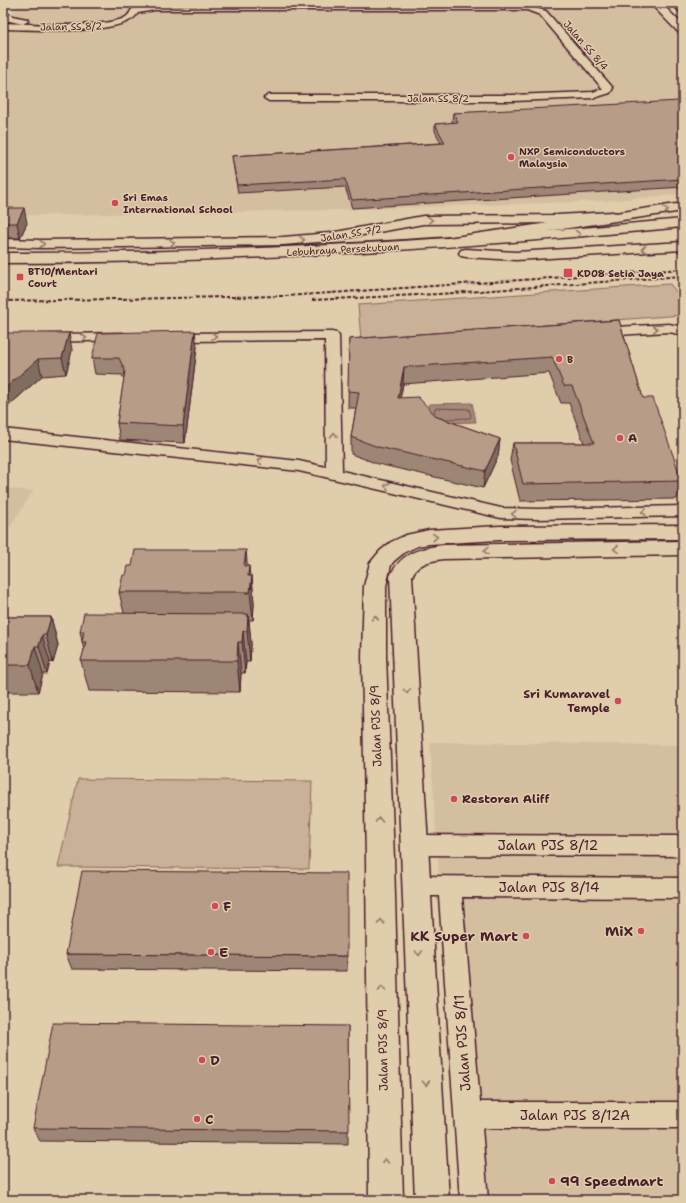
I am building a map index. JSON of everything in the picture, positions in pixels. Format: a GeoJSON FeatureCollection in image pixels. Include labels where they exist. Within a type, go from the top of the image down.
{"type":"FeatureCollection","features":[{"type":"Feature","properties":{"kind":"main road"},"geometry":{"type":"LineString","coordinates":[[10,3],[3,14],[9,18],[23,21]]}},
{"type":"Feature","properties":{"kind":"main road"},"geometry":{"type":"LineString","coordinates":[[655,3],[683,31]]}},
{"type":"Feature","properties":{"kind":"main road"},"geometry":{"type":"LineString","coordinates":[[660,3],[683,24]]}},
{"type":"Feature","properties":{"kind":"main road"},"geometry":{"type":"LineString","coordinates":[[678,4],[683,15]]}},
{"type":"Feature","properties":{"kind":"main road"},"geometry":{"type":"LineString","coordinates":[[441,243],[683,207]]}},
{"type":"Feature","properties":{"kind":"main road","name":"Jalan SS 7/2"},"geometry":{"type":"LineString","coordinates":[[3,242],[42,244],[284,241],[330,237],[423,220],[558,219],[649,212]]}},
{"type":"Feature","properties":{"kind":"main road","name":"Lebuhraya Persekutuan"},"geometry":{"type":"LineString","coordinates":[[3,258],[92,259],[331,251],[553,236],[683,223]]}},
{"type":"Feature","properties":{"kind":"main road","name":"Lebuhraya Persekutuan"},"geometry":{"type":"LineString","coordinates":[[3,268],[198,267],[466,253],[570,245],[683,233]]}},
{"type":"Feature","properties":{"kind":"main road"},"geometry":{"type":"LineString","coordinates":[[466,253],[516,256],[683,246]]}},
{"type":"Feature","properties":{"kind":"main road"},"geometry":{"type":"LineString","coordinates":[[381,563],[398,547],[413,540],[538,524],[683,532]]}},
{"type":"Feature","properties":{"kind":"main road"},"geometry":{"type":"LineString","coordinates":[[432,1200],[415,886],[409,724],[401,576],[404,567],[410,562],[425,555],[443,552],[683,548]]}},
{"type":"Feature","properties":{"kind":"main road"},"geometry":{"type":"LineString","coordinates":[[381,563],[410,562]]}},
{"type":"Feature","properties":{"kind":"main road","name":"Jalan PJS 8/9"},"geometry":{"type":"LineString","coordinates":[[381,563],[375,586],[374,657],[386,1200]]}},
{"type":"Feature","properties":{"kind":"main road"},"geometry":{"type":"LineString","coordinates":[[376,724],[409,724]]}},
{"type":"Feature","properties":{"kind":"street","name":"Jalan SS 8/2"},"geometry":{"type":"LineString","coordinates":[[3,21],[114,20],[126,16],[134,3]]}},
{"type":"Feature","properties":{"kind":"street","name":"Jalan SS 8/4"},"geometry":{"type":"LineString","coordinates":[[139,3],[157,8],[336,5],[528,8],[538,11],[549,19],[608,88],[607,91]]}},
{"type":"Feature","properties":{"kind":"street","name":"Jalan SS 8/2"},"geometry":{"type":"LineString","coordinates":[[3,26],[108,25],[125,21],[130,18],[135,11],[157,8]]}},
{"type":"Feature","properties":{"kind":"street","name":"Jalan SS 8/2"},"geometry":{"type":"LineString","coordinates":[[269,98],[512,98],[594,95],[607,91]]}},
{"type":"Feature","properties":{"kind":"street"},"geometry":{"type":"LineString","coordinates":[[586,333],[669,328],[680,329],[683,331]]}},
{"type":"Feature","properties":{"kind":"street"},"geometry":{"type":"LineString","coordinates":[[160,337],[332,336],[334,474]]}},
{"type":"Feature","properties":{"kind":"street"},"geometry":{"type":"LineString","coordinates":[[3,339],[138,337]]}},
{"type":"Feature","properties":{"kind":"street"},"geometry":{"type":"LineString","coordinates":[[333,351],[349,350]]}},
{"type":"Feature","properties":{"kind":"street"},"geometry":{"type":"LineString","coordinates":[[3,434],[299,466],[501,513],[538,524],[683,511]]}},
{"type":"Feature","properties":{"kind":"street","name":"Jalan PJS 8/12"},"geometry":{"type":"LineString","coordinates":[[413,845],[683,846]]}},
{"type":"Feature","properties":{"kind":"street","name":"Jalan PJS 8/14"},"geometry":{"type":"LineString","coordinates":[[415,886],[683,888]]}},
{"type":"Feature","properties":{"kind":"street","name":"Jalan PJS 8/11"},"geometry":{"type":"LineString","coordinates":[[450,886],[474,1200]]}},
{"type":"Feature","properties":{"kind":"street","name":"Jalan PJS 8/12A"},"geometry":{"type":"LineString","coordinates":[[467,1115],[683,1115]]}},
{"type":"Feature","properties":{"kind":"shaded area"},"geometry":{"type":"Polygon","coordinates":[[[19,3],[650,3],[683,34],[683,194],[605,201],[334,210],[3,216],[3,26],[19,3]]]}},
{"type":"Feature","properties":{"kind":"shaded area"},"geometry":{"type":"Polygon","coordinates":[[[670,284],[682,299],[682,315],[361,339],[358,305],[670,284]]]}},
{"type":"Feature","properties":{"kind":"shaded area"},"geometry":{"type":"Polygon","coordinates":[[[3,488],[33,491],[10,527],[3,530],[3,488]]]}},
{"type":"Feature","properties":{"kind":"shaded area"},"geometry":{"type":"Polygon","coordinates":[[[430,742],[683,745],[683,1200],[461,1200],[430,742]]]}},
{"type":"Feature","properties":{"kind":"shaded area"},"geometry":{"type":"Polygon","coordinates":[[[78,779],[312,781],[309,869],[58,867],[78,779]]]}},
{"type":"Feature","properties":{"kind":"water"},"geometry":{"type":"Polygon","coordinates":[[[472,403],[476,422],[432,423],[429,404],[472,403]]]}},
{"type":"Feature","properties":{"kind":"building","name":"NXP Semiconductors Malaysia"},"geometry":{"type":"Polygon","coordinates":[[[679,101],[683,105],[683,116],[681,116],[683,118],[683,179],[352,200],[345,179],[237,185],[232,156],[445,143],[435,124],[458,122],[453,113],[679,101]]]}},
{"type":"Feature","properties":{"kind":"building"},"geometry":{"type":"Polygon","coordinates":[[[3,208],[24,208],[17,223],[3,223],[3,208]]]}},
{"type":"Feature","properties":{"kind":"building"},"geometry":{"type":"Polygon","coordinates":[[[619,320],[643,398],[653,398],[682,481],[523,484],[513,443],[594,443],[572,386],[564,386],[552,357],[404,367],[398,398],[418,397],[437,417],[500,439],[485,471],[378,447],[351,437],[359,392],[348,391],[349,339],[619,320]]]}},
{"type":"Feature","properties":{"kind":"building"},"geometry":{"type":"Polygon","coordinates":[[[195,331],[183,426],[117,423],[125,371],[119,358],[92,358],[98,333],[195,331]]]}},
{"type":"Feature","properties":{"kind":"building"},"geometry":{"type":"Polygon","coordinates":[[[3,333],[69,333],[62,358],[38,359],[3,390],[3,333]]]}},
{"type":"Feature","properties":{"kind":"building"},"geometry":{"type":"Polygon","coordinates":[[[135,550],[246,550],[244,566],[249,566],[248,576],[252,576],[250,592],[119,592],[123,575],[126,575],[128,566],[132,566],[135,550]]]}},
{"type":"Feature","properties":{"kind":"building"},"geometry":{"type":"Polygon","coordinates":[[[84,613],[248,614],[247,631],[243,631],[242,642],[238,642],[237,661],[81,661],[86,642],[82,642],[84,631],[80,631],[84,613]]]}},
{"type":"Feature","properties":{"kind":"building"},"geometry":{"type":"Polygon","coordinates":[[[3,617],[51,617],[46,635],[42,635],[39,646],[35,646],[30,665],[3,665],[3,617]]]}},
{"type":"Feature","properties":{"kind":"building"},"geometry":{"type":"Polygon","coordinates":[[[82,871],[347,873],[347,956],[66,954],[82,871]]]}},
{"type":"Feature","properties":{"kind":"building"},"geometry":{"type":"Polygon","coordinates":[[[53,1023],[348,1026],[349,1131],[33,1128],[53,1023]]]}},
{"type":"Feature","properties":{"kind":"railway"},"geometry":{"type":"LineString","coordinates":[[3,301],[286,296],[683,269]]}},
{"type":"Feature","properties":{"kind":"railway"},"geometry":{"type":"LineString","coordinates":[[312,300],[439,294],[683,276]]}},
{"type":"Feature","properties":{"kind":"place","name":"NXP Semiconductors Malaysia"},"geometry":{"type":"Point","coordinates":[511,157]}},
{"type":"Feature","properties":{"kind":"place","name":"Sri Emas International School"},"geometry":{"type":"Point","coordinates":[115,203]}},
{"type":"Feature","properties":{"kind":"place","name":"KD08 Setia Jaya"},"geometry":{"type":"Point","coordinates":[568,273]}},
{"type":"Feature","properties":{"kind":"place","name":"BT10/Mentari Court"},"geometry":{"type":"Point","coordinates":[20,277]}},
{"type":"Feature","properties":{"kind":"place","name":"B"},"geometry":{"type":"Point","coordinates":[559,359]}},
{"type":"Feature","properties":{"kind":"place","name":"A"},"geometry":{"type":"Point","coordinates":[620,438]}},
{"type":"Feature","properties":{"kind":"place","name":"Sri Kumaravel Temple"},"geometry":{"type":"Point","coordinates":[618,701]}},
{"type":"Feature","properties":{"kind":"place","name":"Restoren Aliff"},"geometry":{"type":"Point","coordinates":[454,799]}},
{"type":"Feature","properties":{"kind":"place","name":"F"},"geometry":{"type":"Point","coordinates":[215,906]}},
{"type":"Feature","properties":{"kind":"place","name":"MiX"},"geometry":{"type":"Point","coordinates":[641,931]}},
{"type":"Feature","properties":{"kind":"place","name":"KK Super Mart"},"geometry":{"type":"Point","coordinates":[526,936]}},
{"type":"Feature","properties":{"kind":"place","name":"E"},"geometry":{"type":"Point","coordinates":[211,952]}},
{"type":"Feature","properties":{"kind":"place","name":"D"},"geometry":{"type":"Point","coordinates":[202,1060]}},
{"type":"Feature","properties":{"kind":"place","name":"C"},"geometry":{"type":"Point","coordinates":[197,1119]}},
{"type":"Feature","properties":{"kind":"place","name":"99 Speedmart"},"geometry":{"type":"Point","coordinates":[552,1181]}}]}
